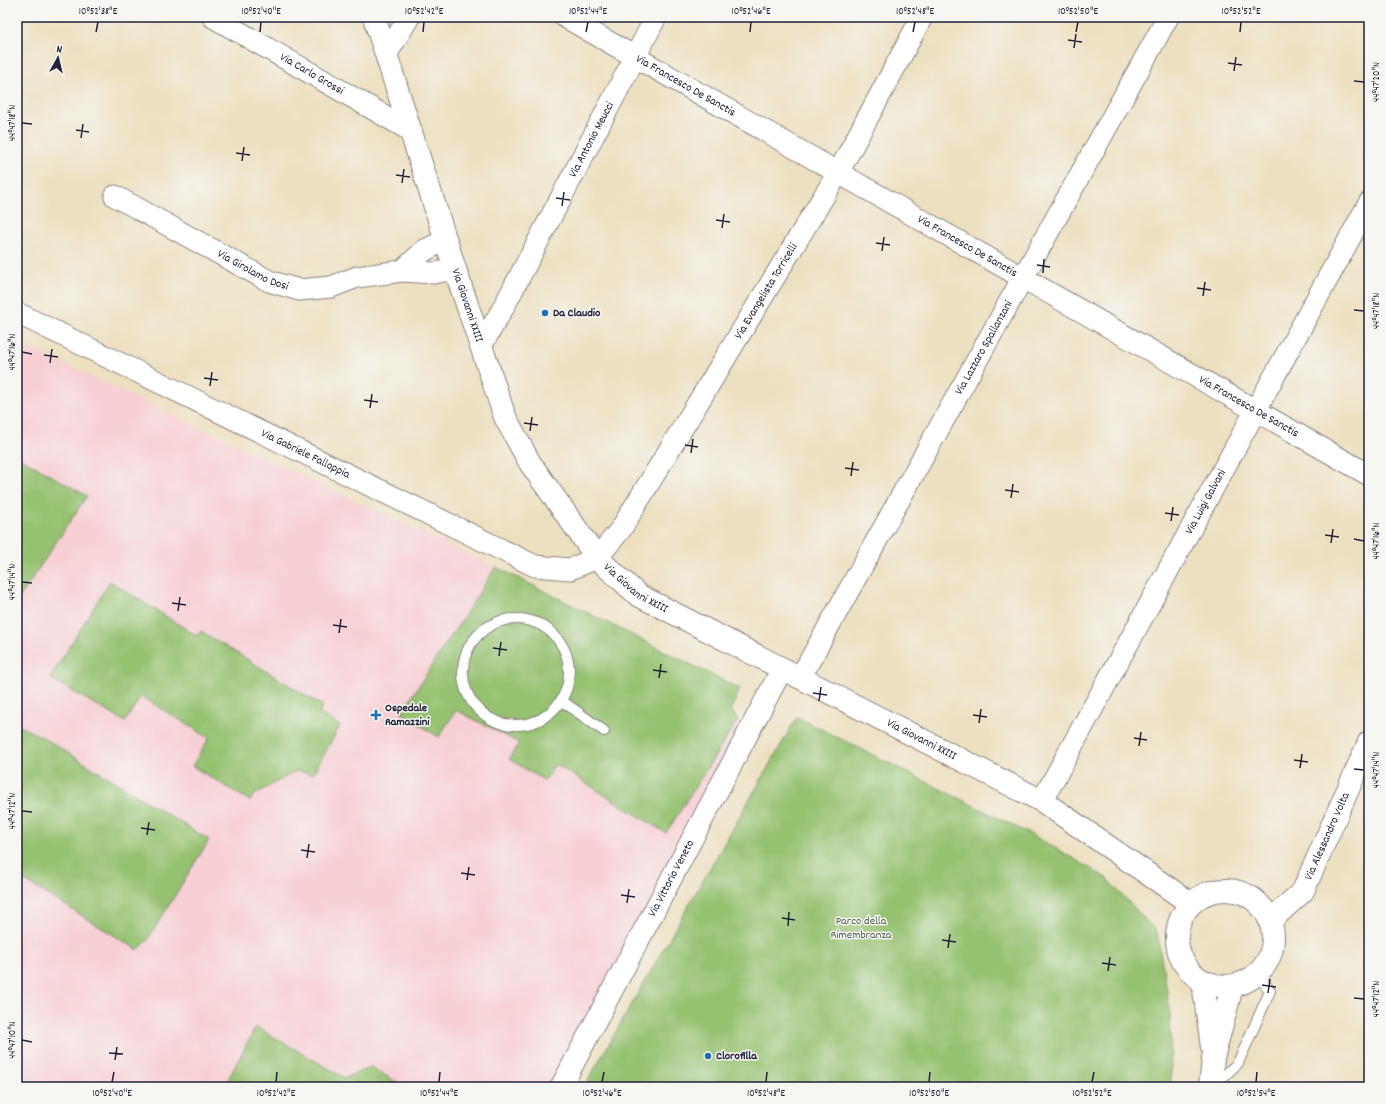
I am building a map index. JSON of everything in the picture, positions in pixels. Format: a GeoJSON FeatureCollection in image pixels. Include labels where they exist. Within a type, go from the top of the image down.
{"type":"FeatureCollection","features":[{"type":"Feature","properties":{"kind":"street","name":"Via Carlo Grossi"},"geometry":{"type":"LineString","coordinates":[[212,17],[411,131]]}},
{"type":"Feature","properties":{"kind":"street","name":"Via Giovanni XXIII"},"geometry":{"type":"LineString","coordinates":[[374,17],[480,346],[505,417],[530,463],[598,558],[638,595],[1042,801],[1190,903]]}},
{"type":"Feature","properties":{"kind":"street"},"geometry":{"type":"LineString","coordinates":[[386,55],[410,17]]}},
{"type":"Feature","properties":{"kind":"street","name":"Via Francesco De Sanctis"},"geometry":{"type":"LineString","coordinates":[[565,17],[1369,475]]}},
{"type":"Feature","properties":{"kind":"street","name":"Via Antonio Meucci"},"geometry":{"type":"LineString","coordinates":[[480,346],[502,310],[634,56],[656,17]]}},
{"type":"Feature","properties":{"kind":"street","name":"Via Evangelista Torricelli"},"geometry":{"type":"LineString","coordinates":[[598,558],[621,529],[838,173],[922,17]]}},
{"type":"Feature","properties":{"kind":"street","name":"Via Lazzaro Spallanzani"},"geometry":{"type":"LineString","coordinates":[[791,674],[1024,278],[1168,17]]}},
{"type":"Feature","properties":{"kind":"street","name":"Via Girolamo Dosi"},"geometry":{"type":"LineString","coordinates":[[115,196],[269,281],[299,290],[331,287],[357,277],[402,270],[434,273],[455,269]]}},
{"type":"Feature","properties":{"kind":"street","name":"Via Luigi Galvani"},"geometry":{"type":"LineString","coordinates":[[1042,801],[1369,203]]}},
{"type":"Feature","properties":{"kind":"street"},"geometry":{"type":"LineString","coordinates":[[402,270],[425,250],[446,240]]}},
{"type":"Feature","properties":{"kind":"street","name":"Via Gabriele Falloppia"},"geometry":{"type":"LineString","coordinates":[[17,313],[535,566],[570,569],[598,558]]}},
{"type":"Feature","properties":{"kind":"street","name":"Via Vittorio Veneto"},"geometry":{"type":"LineString","coordinates":[[562,1087],[791,674]]}},
{"type":"Feature","properties":{"kind":"street","name":"Via Alessandro Volta"},"geometry":{"type":"LineString","coordinates":[[1271,920],[1303,891],[1369,742]]}},
{"type":"Feature","properties":{"kind":"street"},"geometry":{"type":"LineString","coordinates":[[1218,889],[1250,896],[1271,920],[1273,949],[1258,974],[1232,987],[1204,983],[1181,961],[1176,931],[1190,903],[1218,889]]}},
{"type":"Feature","properties":{"kind":"street"},"geometry":{"type":"LineString","coordinates":[[1204,983],[1214,1058]]}},
{"type":"Feature","properties":{"kind":"street"},"geometry":{"type":"LineString","coordinates":[[1211,1087],[1214,1058],[1232,987]]}},
{"type":"Feature","properties":{"kind":"lane"},"geometry":{"type":"LineString","coordinates":[[511,608],[512,619]]}},
{"type":"Feature","properties":{"kind":"lane"},"geometry":{"type":"LineString","coordinates":[[512,619],[533,621],[548,628],[559,639],[567,654],[570,670],[568,686],[562,701],[549,714],[533,723],[515,726],[496,722],[481,712],[469,697],[463,680],[464,661],[470,644],[482,630],[499,621],[512,619]]}},
{"type":"Feature","properties":{"kind":"lane"},"geometry":{"type":"LineString","coordinates":[[562,701],[604,731]]}},
{"type":"Feature","properties":{"kind":"lane"},"geometry":{"type":"LineString","coordinates":[[1211,1087],[1238,1063],[1270,992],[1258,974]]}},
{"type":"Feature","properties":{"kind":"shaded area","name":"Ospedale Ramazzini"},"geometry":{"type":"Polygon","coordinates":[[[17,342],[496,567],[582,617],[740,689],[731,709],[738,720],[742,740],[546,1087],[17,1087],[17,342]]]}},
{"type":"Feature","properties":{"kind":"green space"},"geometry":{"type":"Polygon","coordinates":[[[17,456],[87,496],[17,601],[17,456]]]}},
{"type":"Feature","properties":{"kind":"green space"},"geometry":{"type":"Polygon","coordinates":[[[496,567],[740,689],[731,709],[738,720],[666,833],[555,764],[545,781],[509,759],[519,743],[456,710],[439,737],[401,713],[496,567]]]}},
{"type":"Feature","properties":{"kind":"green space"},"geometry":{"type":"Polygon","coordinates":[[[110,581],[197,636],[201,631],[323,706],[319,713],[340,726],[313,774],[296,771],[254,795],[250,801],[192,766],[209,738],[141,696],[125,722],[50,678],[110,581]]]}},
{"type":"Feature","properties":{"kind":"green space","name":"Parco della Rimembranza"},"geometry":{"type":"Polygon","coordinates":[[[797,717],[1038,838],[1105,877],[1157,932],[1170,1010],[1171,1087],[584,1087],[797,717]]]}},
{"type":"Feature","properties":{"kind":"green space"},"geometry":{"type":"Polygon","coordinates":[[[17,725],[44,738],[209,840],[147,941],[138,950],[17,876],[17,725]]]}},
{"type":"Feature","properties":{"kind":"green space"},"geometry":{"type":"Polygon","coordinates":[[[256,1027],[345,1078],[371,1067],[405,1087],[224,1087],[256,1027]]]}},
{"type":"Feature","properties":{"kind":"place","name":"Da Claudio"},"geometry":{"type":"Point","coordinates":[545,313]}},
{"type":"Feature","properties":{"kind":"place","name":"Ospedale Ramazzini"},"geometry":{"type":"Point","coordinates":[376,715]}},
{"type":"Feature","properties":{"kind":"place","name":"Clorofilla"},"geometry":{"type":"Point","coordinates":[708,1056]}}]}
